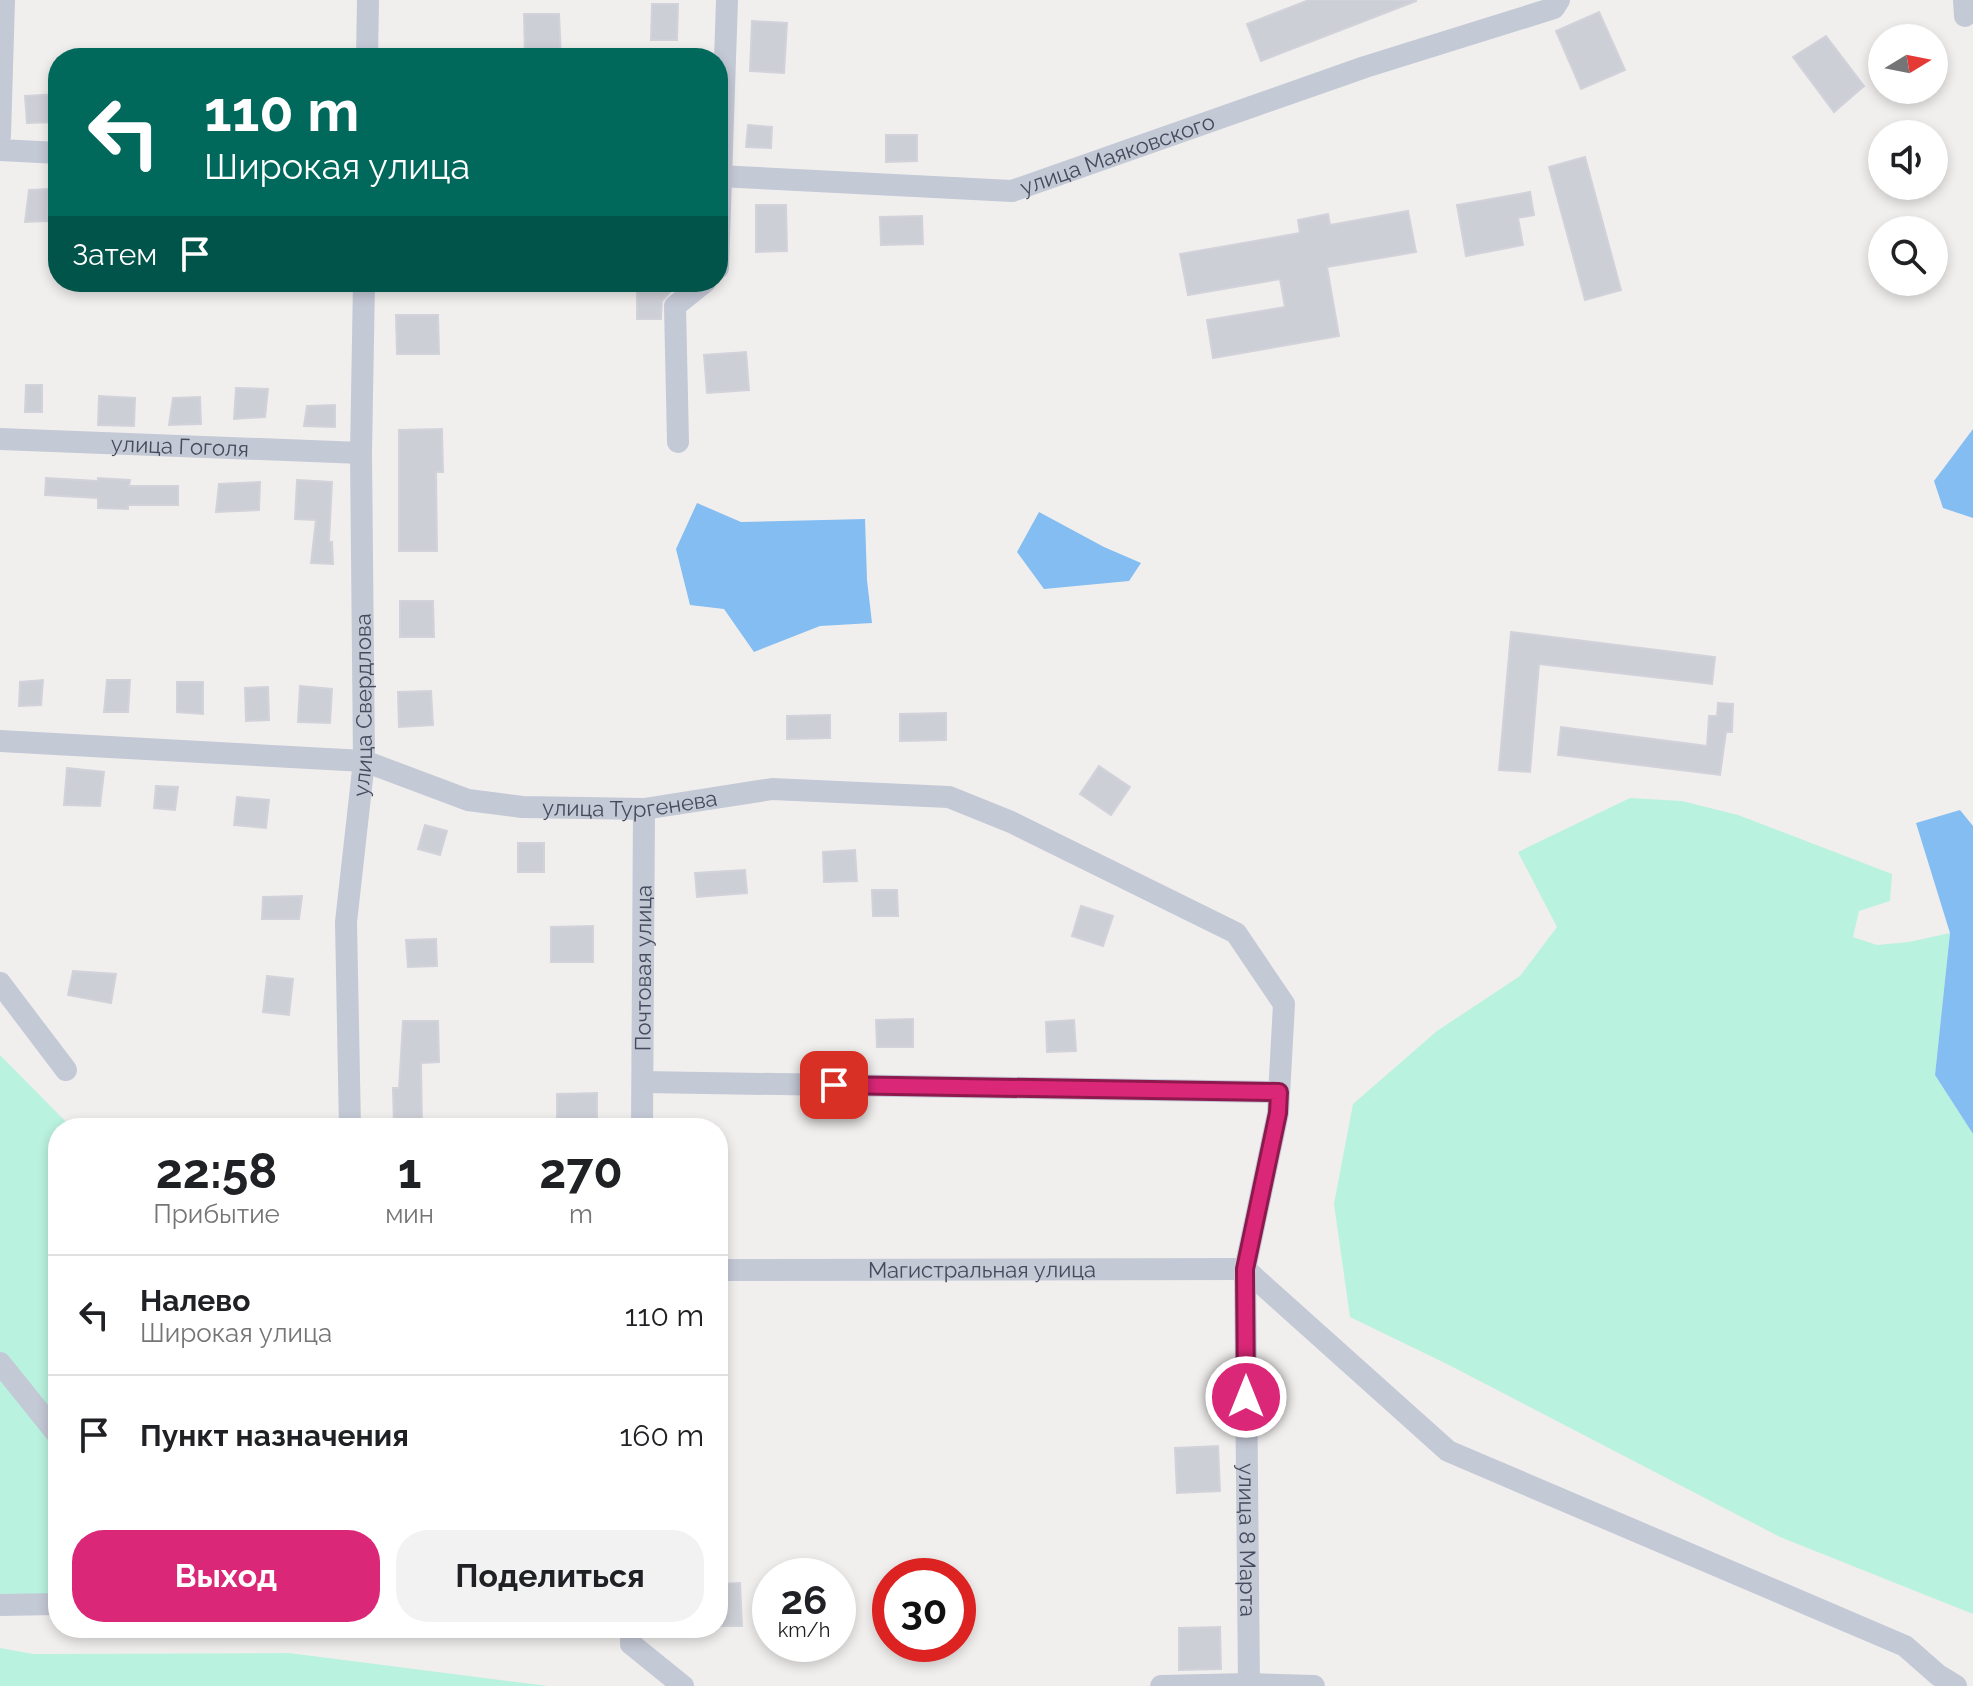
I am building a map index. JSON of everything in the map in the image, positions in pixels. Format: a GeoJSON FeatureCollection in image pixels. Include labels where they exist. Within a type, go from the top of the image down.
{"type":"FeatureCollection","features":[{"type":"Feature","properties":{"kind":"street"},"geometry":{"type":"LineString","coordinates":[[0,136],[4,0]]}},
{"type":"Feature","properties":{"kind":"street"},"geometry":{"type":"LineString","coordinates":[[367,48],[368,0]]}},
{"type":"Feature","properties":{"kind":"street"},"geometry":{"type":"LineString","coordinates":[[725,48],[727,0]]}},
{"type":"Feature","properties":{"kind":"street","name":"улица Маяковского"},"geometry":{"type":"LineString","coordinates":[[728,176],[1012,191],[1365,67],[1554,8],[1559,0]]}},
{"type":"Feature","properties":{"kind":"street"},"geometry":{"type":"LineString","coordinates":[[0,150],[48,152]]}},
{"type":"Feature","properties":{"kind":"street","name":"улица Свердлова"},"geometry":{"type":"LineString","coordinates":[[350,1118],[346,922],[364,761],[361,453],[364,292]]}},
{"type":"Feature","properties":{"kind":"street"},"geometry":{"type":"LineString","coordinates":[[678,442],[675,306],[692,292]]}},
{"type":"Feature","properties":{"kind":"street","name":"улица Гоголя"},"geometry":{"type":"LineString","coordinates":[[0,439],[361,453]]}},
{"type":"Feature","properties":{"kind":"street","name":"улица Тургенева"},"geometry":{"type":"LineString","coordinates":[[0,741],[364,761],[468,800],[522,807],[644,809],[772,789],[949,797],[1011,822],[1236,933]]}},
{"type":"Feature","properties":{"kind":"street","name":"Почтовая улица"},"geometry":{"type":"LineString","coordinates":[[642,1118],[644,809]]}},
{"type":"Feature","properties":{"kind":"street","name":"улица 8 Марта"},"geometry":{"type":"LineString","coordinates":[[1236,933],[1284,1004],[1278,1113],[1245,1269],[1248,1685]]}},
{"type":"Feature","properties":{"kind":"street"},"geometry":{"type":"LineString","coordinates":[[0,983],[66,1070]]}},
{"type":"Feature","properties":{"kind":"street"},"geometry":{"type":"LineString","coordinates":[[643,1082],[1279,1092]]}},
{"type":"Feature","properties":{"kind":"street"},"geometry":{"type":"LineString","coordinates":[[1245,1269],[1448,1451],[1905,1646],[1938,1675],[1956,1686]]}},
{"type":"Feature","properties":{"kind":"street","name":"Магистральная улица"},"geometry":{"type":"LineString","coordinates":[[728,1270],[1245,1269]]}},
{"type":"Feature","properties":{"kind":"street"},"geometry":{"type":"LineString","coordinates":[[0,1363],[48,1423]]}},
{"type":"Feature","properties":{"kind":"street"},"geometry":{"type":"LineString","coordinates":[[0,1605],[48,1604]]}},
{"type":"Feature","properties":{"kind":"street"},"geometry":{"type":"LineString","coordinates":[[633,1638],[683,1686]]}},
{"type":"Feature","properties":{"kind":"street"},"geometry":{"type":"LineString","coordinates":[[1161,1686],[1314,1686]]}},
{"type":"Feature","properties":{"kind":"green space"},"geometry":{"type":"Polygon","coordinates":[[[1630,798],[1682,801],[1738,815],[1892,874],[1890,901],[1859,911],[1853,937],[1877,945],[1950,933],[1935,1075],[1973,1134],[1973,1614],[1780,1537],[1350,1317],[1334,1204],[1353,1104],[1437,1031],[1520,976],[1557,927],[1518,852],[1630,798]]]}},
{"type":"Feature","properties":{"kind":"green space"},"geometry":{"type":"Polygon","coordinates":[[[0,1055],[62,1118],[48,1118],[48,1603],[0,1601],[0,1055]]]}},
{"type":"Feature","properties":{"kind":"green space"},"geometry":{"type":"Polygon","coordinates":[[[0,1648],[33,1654],[289,1653],[548,1686],[0,1686],[0,1648]]]}},
{"type":"Feature","properties":{"kind":"water"},"geometry":{"type":"Polygon","coordinates":[[[1973,429],[1973,518],[1943,508],[1934,481],[1973,429]]]}},
{"type":"Feature","properties":{"kind":"water"},"geometry":{"type":"Polygon","coordinates":[[[697,503],[741,522],[865,519],[872,623],[820,626],[754,652],[724,609],[690,605],[676,549],[697,503]]]}},
{"type":"Feature","properties":{"kind":"water"},"geometry":{"type":"Polygon","coordinates":[[[1039,512],[1141,563],[1129,581],[1044,589],[1017,552],[1039,512]]]}},
{"type":"Feature","properties":{"kind":"water"},"geometry":{"type":"Polygon","coordinates":[[[1960,810],[1973,826],[1973,1134],[1935,1075],[1950,933],[1916,823],[1960,810]]]}},
{"type":"Feature","properties":{"kind":"building"},"geometry":{"type":"Polygon","coordinates":[[[1309,0],[1416,1],[1261,61],[1247,24],[1309,0]]]}},
{"type":"Feature","properties":{"kind":"building"},"geometry":{"type":"Polygon","coordinates":[[[652,4],[678,4],[677,40],[651,40],[652,4]]]}},
{"type":"Feature","properties":{"kind":"building"},"geometry":{"type":"Polygon","coordinates":[[[1599,12],[1625,70],[1581,89],[1556,31],[1599,12]]]}},
{"type":"Feature","properties":{"kind":"building"},"geometry":{"type":"Polygon","coordinates":[[[524,14],[559,14],[561,48],[525,48],[524,14]]]}},
{"type":"Feature","properties":{"kind":"building"},"geometry":{"type":"Polygon","coordinates":[[[752,21],[787,23],[784,73],[750,71],[752,21]]]}},
{"type":"Feature","properties":{"kind":"building"},"geometry":{"type":"Polygon","coordinates":[[[1826,36],[1864,86],[1834,112],[1793,57],[1826,36]]]}},
{"type":"Feature","properties":{"kind":"building"},"geometry":{"type":"Polygon","coordinates":[[[48,95],[48,122],[27,123],[25,96],[48,95]]]}},
{"type":"Feature","properties":{"kind":"building"},"geometry":{"type":"Polygon","coordinates":[[[748,125],[772,127],[771,148],[746,147],[748,125]]]}},
{"type":"Feature","properties":{"kind":"building"},"geometry":{"type":"Polygon","coordinates":[[[886,135],[917,135],[917,161],[886,162],[886,135]]]}},
{"type":"Feature","properties":{"kind":"building"},"geometry":{"type":"Polygon","coordinates":[[[1585,157],[1621,290],[1585,300],[1549,167],[1585,157]]]}},
{"type":"Feature","properties":{"kind":"building"},"geometry":{"type":"Polygon","coordinates":[[[48,189],[47,221],[25,222],[29,190],[48,189]]]}},
{"type":"Feature","properties":{"kind":"building"},"geometry":{"type":"Polygon","coordinates":[[[1530,192],[1534,215],[1518,218],[1523,245],[1466,256],[1457,205],[1530,192]]]}},
{"type":"Feature","properties":{"kind":"building"},"geometry":{"type":"Polygon","coordinates":[[[756,205],[786,205],[787,251],[756,252],[756,205]]]}},
{"type":"Feature","properties":{"kind":"building"},"geometry":{"type":"Polygon","coordinates":[[[1408,211],[1416,252],[1327,267],[1339,336],[1213,358],[1207,320],[1285,307],[1280,279],[1188,295],[1180,254],[1300,233],[1298,220],[1328,214],[1330,225],[1408,211]]]}},
{"type":"Feature","properties":{"kind":"building"},"geometry":{"type":"Polygon","coordinates":[[[922,216],[923,244],[881,245],[880,217],[922,216]]]}},
{"type":"Feature","properties":{"kind":"building"},"geometry":{"type":"Polygon","coordinates":[[[637,292],[670,292],[662,301],[661,319],[637,319],[637,292]]]}},
{"type":"Feature","properties":{"kind":"building"},"geometry":{"type":"Polygon","coordinates":[[[396,315],[438,315],[439,354],[397,354],[396,315]]]}},
{"type":"Feature","properties":{"kind":"building"},"geometry":{"type":"Polygon","coordinates":[[[746,352],[749,390],[707,393],[704,355],[746,352]]]}},
{"type":"Feature","properties":{"kind":"building"},"geometry":{"type":"Polygon","coordinates":[[[26,385],[42,385],[42,412],[25,412],[26,385]]]}},
{"type":"Feature","properties":{"kind":"building"},"geometry":{"type":"Polygon","coordinates":[[[236,388],[268,389],[265,417],[234,419],[236,388]]]}},
{"type":"Feature","properties":{"kind":"building"},"geometry":{"type":"Polygon","coordinates":[[[99,396],[135,398],[134,426],[98,425],[99,396]]]}},
{"type":"Feature","properties":{"kind":"building"},"geometry":{"type":"Polygon","coordinates":[[[200,397],[201,424],[169,425],[173,398],[200,397]]]}},
{"type":"Feature","properties":{"kind":"building"},"geometry":{"type":"Polygon","coordinates":[[[335,405],[335,427],[304,426],[307,406],[335,405]]]}},
{"type":"Feature","properties":{"kind":"building"},"geometry":{"type":"Polygon","coordinates":[[[442,429],[443,472],[436,472],[437,551],[399,551],[399,430],[442,429]]]}},
{"type":"Feature","properties":{"kind":"building"},"geometry":{"type":"Polygon","coordinates":[[[46,478],[98,481],[98,478],[130,480],[129,486],[178,486],[178,505],[98,508],[98,498],[45,495],[46,478]]]}},
{"type":"Feature","properties":{"kind":"building"},"geometry":{"type":"Polygon","coordinates":[[[297,480],[332,482],[329,542],[332,542],[333,564],[311,563],[316,520],[295,519],[297,480]]]}},
{"type":"Feature","properties":{"kind":"building"},"geometry":{"type":"Polygon","coordinates":[[[260,482],[259,510],[216,512],[219,484],[260,482]]]}},
{"type":"Feature","properties":{"kind":"building"},"geometry":{"type":"Polygon","coordinates":[[[400,601],[433,601],[434,637],[400,637],[400,601]]]}},
{"type":"Feature","properties":{"kind":"building"},"geometry":{"type":"Polygon","coordinates":[[[1511,632],[1715,657],[1712,684],[1539,664],[1530,772],[1499,770],[1511,632]]]}},
{"type":"Feature","properties":{"kind":"building"},"geometry":{"type":"Polygon","coordinates":[[[43,680],[41,705],[19,706],[20,682],[43,680]]]}},
{"type":"Feature","properties":{"kind":"building"},"geometry":{"type":"Polygon","coordinates":[[[107,680],[130,680],[128,712],[104,712],[107,680]]]}},
{"type":"Feature","properties":{"kind":"building"},"geometry":{"type":"Polygon","coordinates":[[[177,682],[203,682],[203,714],[177,712],[177,682]]]}},
{"type":"Feature","properties":{"kind":"building"},"geometry":{"type":"Polygon","coordinates":[[[300,686],[332,689],[330,723],[298,722],[300,686]]]}},
{"type":"Feature","properties":{"kind":"building"},"geometry":{"type":"Polygon","coordinates":[[[268,687],[269,720],[246,721],[245,688],[268,687]]]}},
{"type":"Feature","properties":{"kind":"building"},"geometry":{"type":"Polygon","coordinates":[[[431,691],[433,725],[399,727],[398,692],[431,691]]]}},
{"type":"Feature","properties":{"kind":"building"},"geometry":{"type":"Polygon","coordinates":[[[1718,703],[1733,704],[1732,732],[1726,732],[1720,775],[1558,755],[1561,727],[1707,746],[1709,716],[1717,716],[1718,703]]]}},
{"type":"Feature","properties":{"kind":"building"},"geometry":{"type":"Polygon","coordinates":[[[946,713],[946,740],[900,741],[900,714],[946,713]]]}},
{"type":"Feature","properties":{"kind":"building"},"geometry":{"type":"Polygon","coordinates":[[[830,715],[830,738],[787,739],[787,716],[830,715]]]}},
{"type":"Feature","properties":{"kind":"building"},"geometry":{"type":"Polygon","coordinates":[[[1099,766],[1130,787],[1111,815],[1080,794],[1099,766]]]}},
{"type":"Feature","properties":{"kind":"building"},"geometry":{"type":"Polygon","coordinates":[[[67,768],[104,772],[100,806],[64,805],[67,768]]]}},
{"type":"Feature","properties":{"kind":"building"},"geometry":{"type":"Polygon","coordinates":[[[156,786],[178,787],[175,810],[154,808],[156,786]]]}},
{"type":"Feature","properties":{"kind":"building"},"geometry":{"type":"Polygon","coordinates":[[[237,797],[269,800],[266,828],[234,825],[237,797]]]}},
{"type":"Feature","properties":{"kind":"building"},"geometry":{"type":"Polygon","coordinates":[[[425,825],[447,831],[440,855],[418,849],[425,825]]]}},
{"type":"Feature","properties":{"kind":"building"},"geometry":{"type":"Polygon","coordinates":[[[518,843],[544,843],[544,872],[518,872],[518,843]]]}},
{"type":"Feature","properties":{"kind":"building"},"geometry":{"type":"Polygon","coordinates":[[[855,850],[857,881],[824,882],[823,852],[855,850]]]}},
{"type":"Feature","properties":{"kind":"building"},"geometry":{"type":"Polygon","coordinates":[[[745,870],[747,893],[697,897],[695,873],[745,870]]]}},
{"type":"Feature","properties":{"kind":"building"},"geometry":{"type":"Polygon","coordinates":[[[872,890],[897,890],[898,916],[873,916],[872,890]]]}},
{"type":"Feature","properties":{"kind":"building"},"geometry":{"type":"Polygon","coordinates":[[[302,896],[299,919],[262,919],[263,897],[302,896]]]}},
{"type":"Feature","properties":{"kind":"building"},"geometry":{"type":"Polygon","coordinates":[[[1081,906],[1113,916],[1103,946],[1072,936],[1081,906]]]}},
{"type":"Feature","properties":{"kind":"building"},"geometry":{"type":"Polygon","coordinates":[[[593,926],[593,962],[551,962],[551,927],[593,926]]]}},
{"type":"Feature","properties":{"kind":"building"},"geometry":{"type":"Polygon","coordinates":[[[436,939],[437,966],[408,967],[406,940],[436,939]]]}},
{"type":"Feature","properties":{"kind":"building"},"geometry":{"type":"Polygon","coordinates":[[[73,971],[116,974],[111,1003],[68,995],[73,971]]]}},
{"type":"Feature","properties":{"kind":"building"},"geometry":{"type":"Polygon","coordinates":[[[267,976],[293,979],[289,1015],[263,1012],[267,976]]]}},
{"type":"Feature","properties":{"kind":"building"},"geometry":{"type":"Polygon","coordinates":[[[913,1019],[913,1047],[877,1047],[876,1020],[913,1019]]]}},
{"type":"Feature","properties":{"kind":"building"},"geometry":{"type":"Polygon","coordinates":[[[1074,1020],[1076,1051],[1047,1052],[1046,1022],[1074,1020]]]}},
{"type":"Feature","properties":{"kind":"building"},"geometry":{"type":"Polygon","coordinates":[[[403,1021],[438,1021],[439,1062],[421,1063],[422,1118],[394,1118],[393,1088],[399,1088],[403,1021]]]}},
{"type":"Feature","properties":{"kind":"building"},"geometry":{"type":"Polygon","coordinates":[[[597,1093],[597,1118],[557,1118],[557,1094],[597,1093]]]}},
{"type":"Feature","properties":{"kind":"building"},"geometry":{"type":"Polygon","coordinates":[[[1218,1446],[1220,1491],[1177,1493],[1175,1448],[1218,1446]]]}},
{"type":"Feature","properties":{"kind":"building"},"geometry":{"type":"Polygon","coordinates":[[[740,1583],[742,1626],[728,1626],[728,1584],[740,1583]]]}},
{"type":"Feature","properties":{"kind":"building"},"geometry":{"type":"Polygon","coordinates":[[[1220,1627],[1221,1669],[1179,1670],[1179,1628],[1220,1627]]]}},
{"type":"Feature","properties":{"kind":"route"},"geometry":{"type":"LineString","coordinates":[[834,1085],[1279,1092],[1278,1113],[1245,1269],[1246,1397]]}}]}
